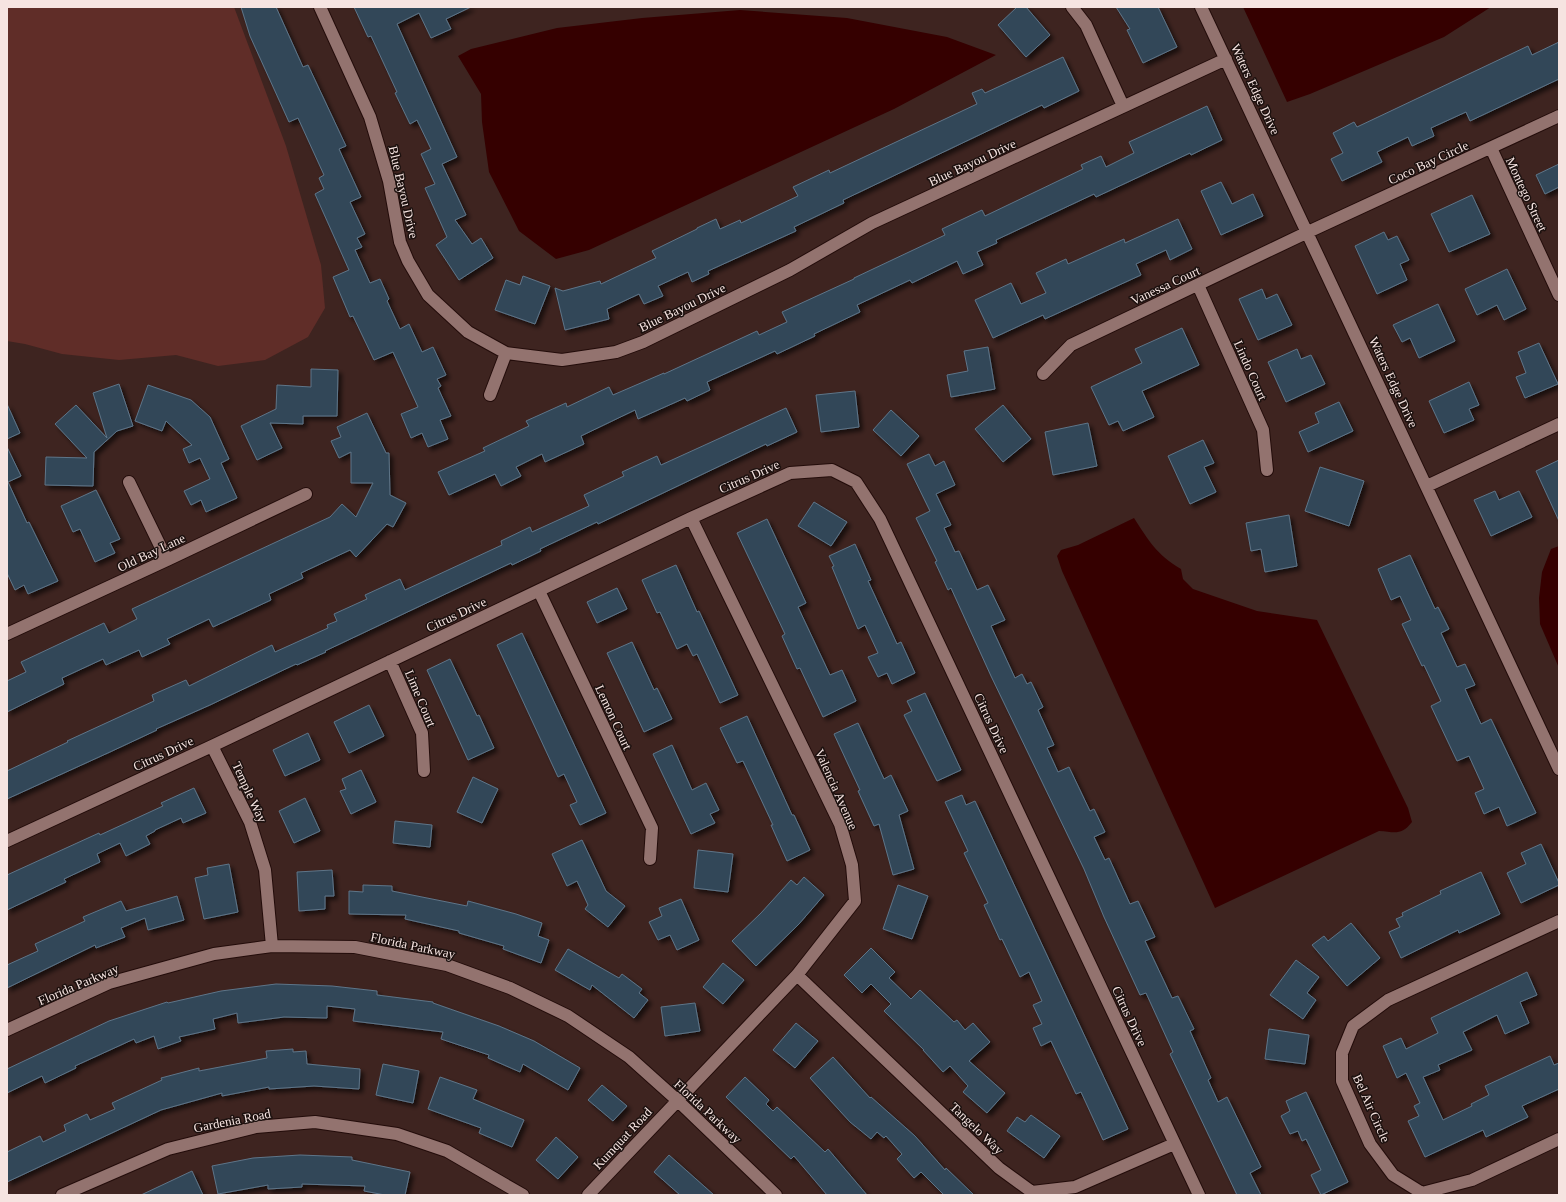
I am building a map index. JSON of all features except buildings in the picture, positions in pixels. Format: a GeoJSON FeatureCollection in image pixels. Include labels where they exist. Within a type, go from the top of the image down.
{"type":"FeatureCollection","features":[{"type":"Feature","properties":{"kind":"street","name":"Blue Bayou Drive"},"geometry":{"type":"LineString","coordinates":[[320,7],[370,118],[389,181],[400,242],[408,261],[428,295],[468,332],[506,353],[562,360],[616,352],[644,342],[790,270],[872,223],[1226,58]]}},
{"type":"Feature","properties":{"kind":"street"},"geometry":{"type":"LineString","coordinates":[[1072,7],[1086,25],[1123,106]]}},
{"type":"Feature","properties":{"kind":"street","name":"Waters Edge Drive"},"geometry":{"type":"LineString","coordinates":[[1201,7],[1559,769]]}},
{"type":"Feature","properties":{"kind":"street","name":"Coco Bay Circle"},"geometry":{"type":"LineString","coordinates":[[1308,232],[1559,116]]}},
{"type":"Feature","properties":{"kind":"street","name":"Montego Street"},"geometry":{"type":"LineString","coordinates":[[1491,148],[1559,295]]}},
{"type":"Feature","properties":{"kind":"street","name":"Vanessa Court"},"geometry":{"type":"LineString","coordinates":[[1043,374],[1071,345],[1308,232]]}},
{"type":"Feature","properties":{"kind":"street","name":"Lindo Court"},"geometry":{"type":"LineString","coordinates":[[1198,285],[1263,430],[1266,470]]}},
{"type":"Feature","properties":{"kind":"street"},"geometry":{"type":"LineString","coordinates":[[490,395],[506,353]]}},
{"type":"Feature","properties":{"kind":"street"},"geometry":{"type":"LineString","coordinates":[[1427,486],[1559,424]]}},
{"type":"Feature","properties":{"kind":"street","name":"Citrus Drive"},"geometry":{"type":"LineString","coordinates":[[7,841],[212,746],[690,518],[790,473],[832,470],[856,482],[880,519],[1199,1195]]}},
{"type":"Feature","properties":{"kind":"street"},"geometry":{"type":"LineString","coordinates":[[129,482],[167,560]]}},
{"type":"Feature","properties":{"kind":"street","name":"Old Bay Lane"},"geometry":{"type":"LineString","coordinates":[[7,634],[306,494]]}},
{"type":"Feature","properties":{"kind":"street","name":"Valencia Avenue"},"geometry":{"type":"LineString","coordinates":[[677,1100],[797,975],[855,901],[852,865],[840,824],[690,518]]}},
{"type":"Feature","properties":{"kind":"street","name":"Lemon Court"},"geometry":{"type":"LineString","coordinates":[[539,591],[652,828],[650,859]]}},
{"type":"Feature","properties":{"kind":"street","name":"Lime Court"},"geometry":{"type":"LineString","coordinates":[[390,661],[422,733],[424,771]]}},
{"type":"Feature","properties":{"kind":"street","name":"Temple Way"},"geometry":{"type":"LineString","coordinates":[[212,746],[250,822],[257,843],[265,870],[272,946]]}},
{"type":"Feature","properties":{"kind":"street","name":"Bel Air Circle"},"geometry":{"type":"LineString","coordinates":[[1559,921],[1388,1000],[1354,1026],[1342,1053],[1342,1081],[1370,1144],[1393,1174],[1422,1193],[1472,1180],[1559,1139]]}},
{"type":"Feature","properties":{"kind":"street","name":"Florida Parkway"},"geometry":{"type":"LineString","coordinates":[[7,1030],[109,983],[214,954],[272,946],[355,947],[447,965],[510,988],[568,1016],[629,1057],[677,1100],[776,1195]]}},
{"type":"Feature","properties":{"kind":"street","name":"Tangelo Way"},"geometry":{"type":"LineString","coordinates":[[797,975],[999,1168],[1032,1192],[1075,1187],[1174,1144]]}},
{"type":"Feature","properties":{"kind":"street","name":"Kumquat Road"},"geometry":{"type":"LineString","coordinates":[[588,1195],[677,1100]]}},
{"type":"Feature","properties":{"kind":"street","name":"Gardenia Road"},"geometry":{"type":"LineString","coordinates":[[62,1195],[168,1149],[256,1127],[315,1122],[397,1134],[447,1151],[523,1195]]}},
{"type":"Feature","properties":{"kind":"shaded area"},"geometry":{"type":"Polygon","coordinates":[[[7,7],[234,7],[286,146],[321,265],[325,308],[308,337],[265,360],[218,366],[176,355],[119,360],[62,354],[25,344],[7,341],[7,7]]]}},
{"type":"Feature","properties":{"kind":"shaded area"},"geometry":{"type":"Polygon","coordinates":[[[1243,7],[1491,7],[1444,37],[1310,94],[1287,102],[1243,7]]]}},
{"type":"Feature","properties":{"kind":"shaded area"},"geometry":{"type":"Polygon","coordinates":[[[740,10],[847,18],[947,37],[996,55],[894,109],[589,250],[556,259],[519,231],[489,172],[482,122],[481,94],[458,56],[471,49],[557,28],[642,18],[740,10]]]}},
{"type":"Feature","properties":{"kind":"shaded area"},"geometry":{"type":"Polygon","coordinates":[[[1134,518],[1159,552],[1181,569],[1183,579],[1193,589],[1257,611],[1317,620],[1408,808],[1412,822],[1408,826],[1397,832],[1379,831],[1215,908],[1062,571],[1057,556],[1061,550],[1078,545],[1134,518]]]}},
{"type":"Feature","properties":{"kind":"shaded area"},"geometry":{"type":"Polygon","coordinates":[[[1559,546],[1559,668],[1540,624],[1539,598],[1542,572],[1551,549],[1559,546]]]}}]}
